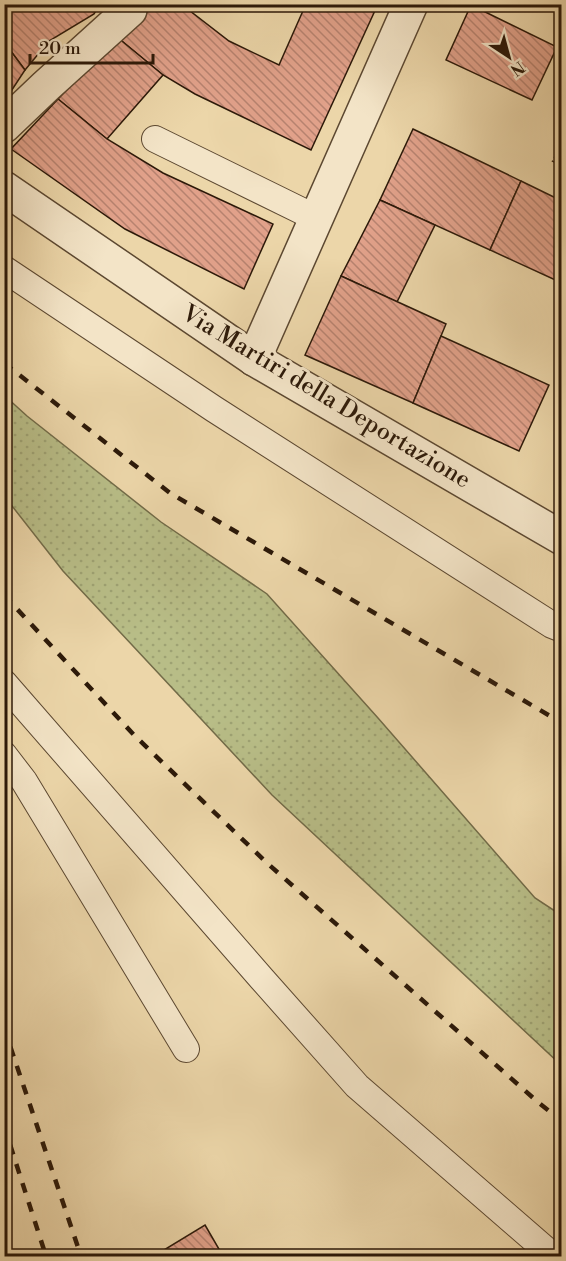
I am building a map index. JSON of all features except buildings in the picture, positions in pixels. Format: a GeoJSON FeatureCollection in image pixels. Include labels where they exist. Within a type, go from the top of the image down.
{"type":"FeatureCollection","features":[{"type":"Feature","properties":{"kind":"street"},"geometry":{"type":"LineString","coordinates":[[254,359],[411,4]]}},
{"type":"Feature","properties":{"kind":"street"},"geometry":{"type":"LineString","coordinates":[[4,126],[130,10]]}},
{"type":"Feature","properties":{"kind":"street","name":"Via Martiri della Deportazione"},"geometry":{"type":"LineString","coordinates":[[4,188],[254,359],[561,538]]}},
{"type":"Feature","properties":{"kind":"lane"},"geometry":{"type":"LineString","coordinates":[[155,139],[316,218]]}},
{"type":"Feature","properties":{"kind":"lane"},"geometry":{"type":"LineString","coordinates":[[4,269],[214,409],[561,629]]}},
{"type":"Feature","properties":{"kind":"lane"},"geometry":{"type":"LineString","coordinates":[[4,683],[357,1086],[553,1257]]}},
{"type":"Feature","properties":{"kind":"lane"},"geometry":{"type":"LineString","coordinates":[[4,755],[24,781],[186,1049]]}},
{"type":"Feature","properties":{"kind":"path"},"geometry":{"type":"LineString","coordinates":[[561,145],[553,163],[561,167]]}},
{"type":"Feature","properties":{"kind":"green space"},"geometry":{"type":"Polygon","coordinates":[[[5,396],[161,522],[267,594],[535,898],[561,915],[561,1065],[272,795],[63,571],[5,497],[5,396]]]}},
{"type":"Feature","properties":{"kind":"railway"},"geometry":{"type":"LineString","coordinates":[[4,363],[170,493],[562,723]]}},
{"type":"Feature","properties":{"kind":"railway"},"geometry":{"type":"LineString","coordinates":[[4,595],[135,736],[267,863],[562,1121]]}},
{"type":"Feature","properties":{"kind":"railway"},"geometry":{"type":"LineString","coordinates":[[4,1028],[81,1256]]}},
{"type":"Feature","properties":{"kind":"railway"},"geometry":{"type":"LineString","coordinates":[[4,1126],[46,1256]]}}]}
